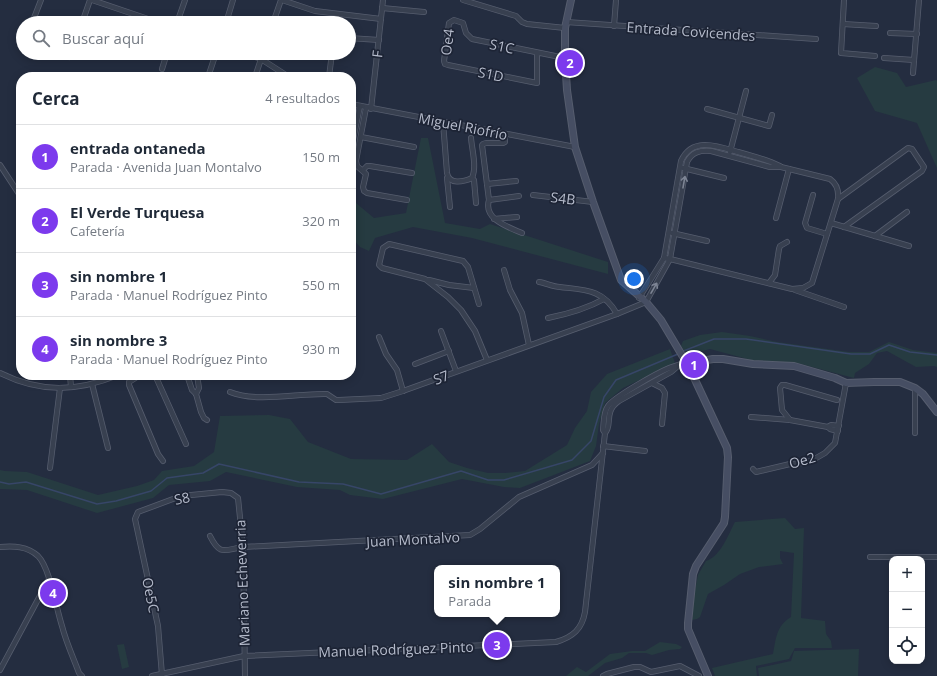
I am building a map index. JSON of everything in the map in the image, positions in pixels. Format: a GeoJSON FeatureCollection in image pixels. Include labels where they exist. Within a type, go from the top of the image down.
{"type":"FeatureCollection","features":[{"type":"Feature","properties":{"kind":"street"},"geometry":{"type":"LineString","coordinates":[[35,16],[41,0]]}},
{"type":"Feature","properties":{"kind":"street"},"geometry":{"type":"LineString","coordinates":[[85,16],[91,0],[139,16]]}},
{"type":"Feature","properties":{"kind":"street"},"geometry":{"type":"LineString","coordinates":[[179,16],[185,0]]}},
{"type":"Feature","properties":{"kind":"street"},"geometry":{"type":"LineString","coordinates":[[228,16],[233,0]]}},
{"type":"Feature","properties":{"kind":"street"},"geometry":{"type":"LineString","coordinates":[[276,16],[282,0],[315,11],[381,19]]}},
{"type":"Feature","properties":{"kind":"street","name":"F"},"geometry":{"type":"LineString","coordinates":[[383,0],[379,40],[368,108],[356,161],[357,166],[366,174],[363,187],[364,191],[367,193],[407,200]]}},
{"type":"Feature","properties":{"kind":"street","name":"Entrada Covicendes"},"geometry":{"type":"LineString","coordinates":[[463,0],[516,16],[522,22],[527,24],[614,26],[816,39]]}},
{"type":"Feature","properties":{"kind":"street"},"geometry":{"type":"LineString","coordinates":[[571,0],[565,25],[567,90],[575,147],[593,202],[621,280],[639,298],[646,302],[661,320],[686,362],[724,438],[727,448],[728,457],[724,523],[696,566],[693,574],[689,610],[688,629],[708,676]]}},
{"type":"Feature","properties":{"kind":"street"},"geometry":{"type":"LineString","coordinates":[[614,26],[616,0]]}},
{"type":"Feature","properties":{"kind":"street"},"geometry":{"type":"LineString","coordinates":[[844,0],[841,53],[875,56]]}},
{"type":"Feature","properties":{"kind":"street"},"geometry":{"type":"LineString","coordinates":[[913,73],[919,0]]}},
{"type":"Feature","properties":{"kind":"street"},"geometry":{"type":"LineString","coordinates":[[382,8],[424,12]]}},
{"type":"Feature","properties":{"kind":"street","name":"S1C"},"geometry":{"type":"LineString","coordinates":[[450,21],[454,20],[463,23],[466,33],[472,39],[565,58]]}},
{"type":"Feature","properties":{"kind":"street","name":"Oe4"},"geometry":{"type":"LineString","coordinates":[[445,64],[444,61],[450,21]]}},
{"type":"Feature","properties":{"kind":"street"},"geometry":{"type":"LineString","coordinates":[[843,24],[876,26]]}},
{"type":"Feature","properties":{"kind":"street"},"geometry":{"type":"LineString","coordinates":[[890,33],[917,34]]}},
{"type":"Feature","properties":{"kind":"street"},"geometry":{"type":"LineString","coordinates":[[356,38],[379,40]]}},
{"type":"Feature","properties":{"kind":"street","name":"S1D"},"geometry":{"type":"LineString","coordinates":[[445,64],[537,83],[537,53]]}},
{"type":"Feature","properties":{"kind":"street"},"geometry":{"type":"LineString","coordinates":[[884,58],[914,60]]}},
{"type":"Feature","properties":{"kind":"street"},"geometry":{"type":"LineString","coordinates":[[162,69],[165,60]]}},
{"type":"Feature","properties":{"kind":"street"},"geometry":{"type":"LineString","coordinates":[[210,72],[214,60]]}},
{"type":"Feature","properties":{"kind":"street"},"geometry":{"type":"LineString","coordinates":[[257,72],[261,60]]}},
{"type":"Feature","properties":{"kind":"street"},"geometry":{"type":"LineString","coordinates":[[262,60],[276,72]]}},
{"type":"Feature","properties":{"kind":"street"},"geometry":{"type":"LineString","coordinates":[[330,72],[331,60]]}},
{"type":"Feature","properties":{"kind":"street"},"geometry":{"type":"LineString","coordinates":[[729,155],[746,91]]}},
{"type":"Feature","properties":{"kind":"street","name":"Miguel Riofrío"},"geometry":{"type":"LineString","coordinates":[[356,105],[575,147]]}},
{"type":"Feature","properties":{"kind":"street"},"geometry":{"type":"LineString","coordinates":[[356,123],[360,106]]}},
{"type":"Feature","properties":{"kind":"street"},"geometry":{"type":"LineString","coordinates":[[707,109],[768,126],[772,115]]}},
{"type":"Feature","properties":{"kind":"street"},"geometry":{"type":"LineString","coordinates":[[443,122],[450,206]]}},
{"type":"Feature","properties":{"kind":"street"},"geometry":{"type":"LineString","coordinates":[[505,134],[505,142],[486,143],[482,146],[490,200],[488,206],[490,214],[494,219],[522,234]]}},
{"type":"Feature","properties":{"kind":"street"},"geometry":{"type":"LineString","coordinates":[[361,136],[414,146]]}},
{"type":"Feature","properties":{"kind":"street"},"geometry":{"type":"LineString","coordinates":[[471,138],[474,167],[474,174],[472,178],[474,180],[476,203]]}},
{"type":"Feature","properties":{"kind":"street"},"geometry":{"type":"LineString","coordinates":[[639,298],[664,258],[680,167],[684,154],[694,147],[701,145],[712,145],[746,154],[771,162],[781,167],[830,179],[834,182],[838,189],[838,199],[812,283],[803,288],[792,289]]}},
{"type":"Feature","properties":{"kind":"street"},"geometry":{"type":"LineString","coordinates":[[838,199],[908,148],[912,149],[924,167],[922,171],[844,227]]}},
{"type":"Feature","properties":{"kind":"street"},"geometry":{"type":"LineString","coordinates":[[646,302],[670,259],[689,157],[702,150],[729,155],[770,167],[781,167]]}},
{"type":"Feature","properties":{"kind":"street"},"geometry":{"type":"LineString","coordinates":[[744,160],[746,154]]}},
{"type":"Feature","properties":{"kind":"street"},"geometry":{"type":"LineString","coordinates":[[0,165],[16,189]]}},
{"type":"Feature","properties":{"kind":"street"},"geometry":{"type":"LineString","coordinates":[[363,170],[367,166],[370,166],[412,173]]}},
{"type":"Feature","properties":{"kind":"street"},"geometry":{"type":"LineString","coordinates":[[680,167],[724,178]]}},
{"type":"Feature","properties":{"kind":"street"},"geometry":{"type":"LineString","coordinates":[[776,218],[789,169]]}},
{"type":"Feature","properties":{"kind":"street"},"geometry":{"type":"LineString","coordinates":[[448,178],[456,181],[468,180],[472,178]]}},
{"type":"Feature","properties":{"kind":"street"},"geometry":{"type":"LineString","coordinates":[[487,184],[516,181]]}},
{"type":"Feature","properties":{"kind":"street"},"geometry":{"type":"LineString","coordinates":[[813,194],[805,226],[827,234]]}},
{"type":"Feature","properties":{"kind":"street","name":"S4B"},"geometry":{"type":"LineString","coordinates":[[533,195],[593,202]]}},
{"type":"Feature","properties":{"kind":"street"},"geometry":{"type":"LineString","coordinates":[[490,200],[519,196]]}},
{"type":"Feature","properties":{"kind":"street"},"geometry":{"type":"LineString","coordinates":[[674,199],[681,199]]}},
{"type":"Feature","properties":{"kind":"street"},"geometry":{"type":"LineString","coordinates":[[875,236],[907,212]]}},
{"type":"Feature","properties":{"kind":"street"},"geometry":{"type":"LineString","coordinates":[[494,219],[517,217]]}},
{"type":"Feature","properties":{"kind":"street"},"geometry":{"type":"LineString","coordinates":[[831,223],[909,246]]}},
{"type":"Feature","properties":{"kind":"street"},"geometry":{"type":"LineString","coordinates":[[668,233],[707,241]]}},
{"type":"Feature","properties":{"kind":"street"},"geometry":{"type":"LineString","coordinates":[[769,283],[775,275],[780,246],[787,242]]}},
{"type":"Feature","properties":{"kind":"street"},"geometry":{"type":"LineString","coordinates":[[474,288],[449,285],[382,268],[379,265],[383,248],[389,244],[463,261],[468,267],[479,304]]}},
{"type":"Feature","properties":{"kind":"street"},"geometry":{"type":"LineString","coordinates":[[664,258],[792,289],[844,307]]}},
{"type":"Feature","properties":{"kind":"street"},"geometry":{"type":"LineString","coordinates":[[504,270],[510,290],[522,313],[529,345]]}},
{"type":"Feature","properties":{"kind":"street"},"geometry":{"type":"LineString","coordinates":[[425,279],[461,310],[476,331],[487,360]]}},
{"type":"Feature","properties":{"kind":"street"},"geometry":{"type":"LineString","coordinates":[[539,282],[558,287],[582,289],[593,292],[611,305],[617,314]]}},
{"type":"Feature","properties":{"kind":"street"},"geometry":{"type":"LineString","coordinates":[[444,294],[445,288],[449,285]]}},
{"type":"Feature","properties":{"kind":"street"},"geometry":{"type":"LineString","coordinates":[[548,318],[583,309],[604,299]]}},
{"type":"Feature","properties":{"kind":"street","name":"S7"},"geometry":{"type":"LineString","coordinates":[[230,392],[242,396],[256,397],[327,394],[336,400],[381,398],[617,314],[646,302]]}},
{"type":"Feature","properties":{"kind":"street"},"geometry":{"type":"LineString","coordinates":[[440,331],[456,371]]}},
{"type":"Feature","properties":{"kind":"street"},"geometry":{"type":"LineString","coordinates":[[379,337],[386,354],[397,370],[403,391]]}},
{"type":"Feature","properties":{"kind":"street"},"geometry":{"type":"LineString","coordinates":[[415,364],[449,352]]}},
{"type":"Feature","properties":{"kind":"street"},"geometry":{"type":"LineString","coordinates":[[605,433],[603,430],[606,409],[611,402],[624,393],[668,369],[686,362],[713,359],[723,359],[752,364],[783,364],[808,369],[846,383],[900,382],[915,388],[937,412]]}},
{"type":"Feature","properties":{"kind":"street"},"geometry":{"type":"LineString","coordinates":[[603,452],[605,433],[612,407],[627,396],[671,372],[678,366]]}},
{"type":"Feature","properties":{"kind":"street"},"geometry":{"type":"LineString","coordinates":[[0,373],[15,380],[40,387],[71,388],[104,380]]}},
{"type":"Feature","properties":{"kind":"street"},"geometry":{"type":"LineString","coordinates":[[70,380],[71,388]]}},
{"type":"Feature","properties":{"kind":"street"},"geometry":{"type":"LineString","coordinates":[[132,380],[129,382],[129,385],[158,454],[163,461]]}},
{"type":"Feature","properties":{"kind":"street"},"geometry":{"type":"LineString","coordinates":[[157,380],[186,444]]}},
{"type":"Feature","properties":{"kind":"street"},"geometry":{"type":"LineString","coordinates":[[189,380],[192,390],[196,394],[201,412],[207,420]]}},
{"type":"Feature","properties":{"kind":"street"},"geometry":{"type":"LineString","coordinates":[[196,394],[199,388],[198,380]]}},
{"type":"Feature","properties":{"kind":"street"},"geometry":{"type":"LineString","coordinates":[[652,382],[662,388],[665,393],[662,424]]}},
{"type":"Feature","properties":{"kind":"street","name":"Oe2"},"geometry":{"type":"LineString","coordinates":[[754,469],[756,472],[790,464],[812,461],[825,453],[835,443],[839,429],[846,383]]}},
{"type":"Feature","properties":{"kind":"street"},"geometry":{"type":"LineString","coordinates":[[92,384],[108,448]]}},
{"type":"Feature","properties":{"kind":"street"},"geometry":{"type":"LineString","coordinates":[[776,419],[781,415],[782,410],[780,388],[785,384],[837,400]]}},
{"type":"Feature","properties":{"kind":"street"},"geometry":{"type":"LineString","coordinates":[[50,468],[60,388]]}},
{"type":"Feature","properties":{"kind":"street"},"geometry":{"type":"LineString","coordinates":[[915,388],[915,433]]}},
{"type":"Feature","properties":{"kind":"street"},"geometry":{"type":"LineString","coordinates":[[782,410],[790,420]]}},
{"type":"Feature","properties":{"kind":"street"},"geometry":{"type":"LineString","coordinates":[[751,417],[790,420],[828,427],[831,425],[839,429]]}},
{"type":"Feature","properties":{"kind":"street"},"geometry":{"type":"LineString","coordinates":[[604,446],[645,451]]}},
{"type":"Feature","properties":{"kind":"street","name":"Juan Montalvo"},"geometry":{"type":"LineString","coordinates":[[210,536],[218,550],[243,547],[470,535],[480,529],[519,497],[592,466],[603,452]]}},
{"type":"Feature","properties":{"kind":"street","name":"Manuel Rodríguez Pinto"},"geometry":{"type":"LineString","coordinates":[[152,676],[244,656],[497,645],[556,642],[565,640],[578,630],[584,618],[603,452]]}},
{"type":"Feature","properties":{"kind":"street","name":"S8"},"geometry":{"type":"LineString","coordinates":[[135,515],[138,512],[181,496],[222,492],[231,493]]}},
{"type":"Feature","properties":{"kind":"street","name":"Mariano Echeverria"},"geometry":{"type":"LineString","coordinates":[[231,493],[238,498],[239,502],[243,547],[245,676]]}},
{"type":"Feature","properties":{"kind":"street","name":"Oe5C"},"geometry":{"type":"LineString","coordinates":[[135,515],[158,626],[162,675]]}},
{"type":"Feature","properties":{"kind":"street"},"geometry":{"type":"LineString","coordinates":[[0,547],[22,547],[32,551],[40,557],[45,567],[66,639],[79,673],[82,676]]}},
{"type":"Feature","properties":{"kind":"street"},"geometry":{"type":"LineString","coordinates":[[870,557],[937,557]]}},
{"type":"Feature","properties":{"kind":"street"},"geometry":{"type":"LineString","coordinates":[[0,670],[49,580]]}},
{"type":"Feature","properties":{"kind":"street"},"geometry":{"type":"LineString","coordinates":[[603,676],[634,667],[640,667],[651,672],[680,666],[699,676]]}},
{"type":"Feature","properties":{"kind":"green space"},"geometry":{"type":"Polygon","coordinates":[[[875,67],[897,73],[906,87],[937,81],[937,168],[917,123],[875,111],[857,78],[875,67]]]}},
{"type":"Feature","properties":{"kind":"green space"},"geometry":{"type":"Polygon","coordinates":[[[421,138],[428,138],[445,223],[480,229],[490,224],[608,262],[608,274],[472,238],[413,227],[375,238],[369,251],[360,247],[356,243],[356,203],[374,218],[406,213],[421,138]]]}},
{"type":"Feature","properties":{"kind":"green space"},"geometry":{"type":"Polygon","coordinates":[[[722,332],[777,342],[849,352],[869,352],[889,342],[913,350],[937,353],[937,367],[916,367],[887,351],[877,353],[869,364],[855,373],[854,378],[797,363],[751,360],[710,349],[687,355],[681,346],[683,341],[700,335],[722,332]]]}},
{"type":"Feature","properties":{"kind":"green space"},"geometry":{"type":"Polygon","coordinates":[[[670,349],[675,363],[623,388],[605,403],[599,424],[596,446],[590,461],[520,488],[504,487],[462,479],[383,499],[350,495],[340,490],[297,487],[226,472],[210,481],[169,485],[153,498],[97,513],[27,490],[0,489],[0,470],[27,472],[98,495],[137,486],[154,480],[162,471],[194,466],[214,452],[220,416],[269,415],[290,419],[308,442],[351,459],[407,460],[432,444],[449,462],[467,468],[488,473],[525,471],[567,445],[575,428],[587,411],[591,392],[607,374],[670,349]]]}},
{"type":"Feature","properties":{"kind":"green space"},"geometry":{"type":"Polygon","coordinates":[[[785,518],[795,529],[804,528],[801,618],[825,621],[826,634],[831,641],[832,648],[795,648],[789,659],[756,666],[757,676],[715,676],[712,668],[773,654],[776,638],[782,624],[791,617],[794,553],[780,551],[780,558],[783,564],[759,567],[740,574],[708,594],[700,617],[692,620],[694,595],[698,575],[706,561],[716,555],[720,550],[735,522],[785,518]]]}},
{"type":"Feature","properties":{"kind":"green space"},"geometry":{"type":"Polygon","coordinates":[[[660,642],[676,644],[682,647],[680,649],[669,650],[652,655],[646,653],[629,653],[622,658],[605,663],[588,676],[566,676],[577,667],[586,672],[610,654],[645,651],[660,642]]]}},
{"type":"Feature","properties":{"kind":"green space"},"geometry":{"type":"Polygon","coordinates":[[[124,644],[129,667],[122,669],[117,645],[124,644]]]}},
{"type":"Feature","properties":{"kind":"green space"},"geometry":{"type":"Polygon","coordinates":[[[859,649],[858,676],[759,676],[758,668],[791,661],[794,651],[859,649]]]}},
{"type":"Feature","properties":{"kind":"waterway"},"geometry":{"type":"LineString","coordinates":[[681,352],[714,339],[746,339],[851,354],[870,354],[889,345],[910,352],[937,355]]}},
{"type":"Feature","properties":{"kind":"waterway"},"geometry":{"type":"LineString","coordinates":[[0,482],[9,484],[26,482],[97,504],[116,501],[151,491],[167,478],[203,473],[219,464],[299,482],[343,484],[381,494],[461,471],[488,480],[504,480],[572,460],[591,441],[604,397],[616,380],[678,354]]}},
{"type":"Feature","properties":{"kind":"place","name":"El Verde Turquesa"},"geometry":{"type":"Point","coordinates":[570,63]}},
{"type":"Feature","properties":{"kind":"place","name":"entrada ontaneda"},"geometry":{"type":"Point","coordinates":[694,365]}},
{"type":"Feature","properties":{"kind":"place","name":"sin nombre 3"},"geometry":{"type":"Point","coordinates":[53,593]}},
{"type":"Feature","properties":{"kind":"place","name":"sin nombre 1"},"geometry":{"type":"Point","coordinates":[497,645]}}]}
